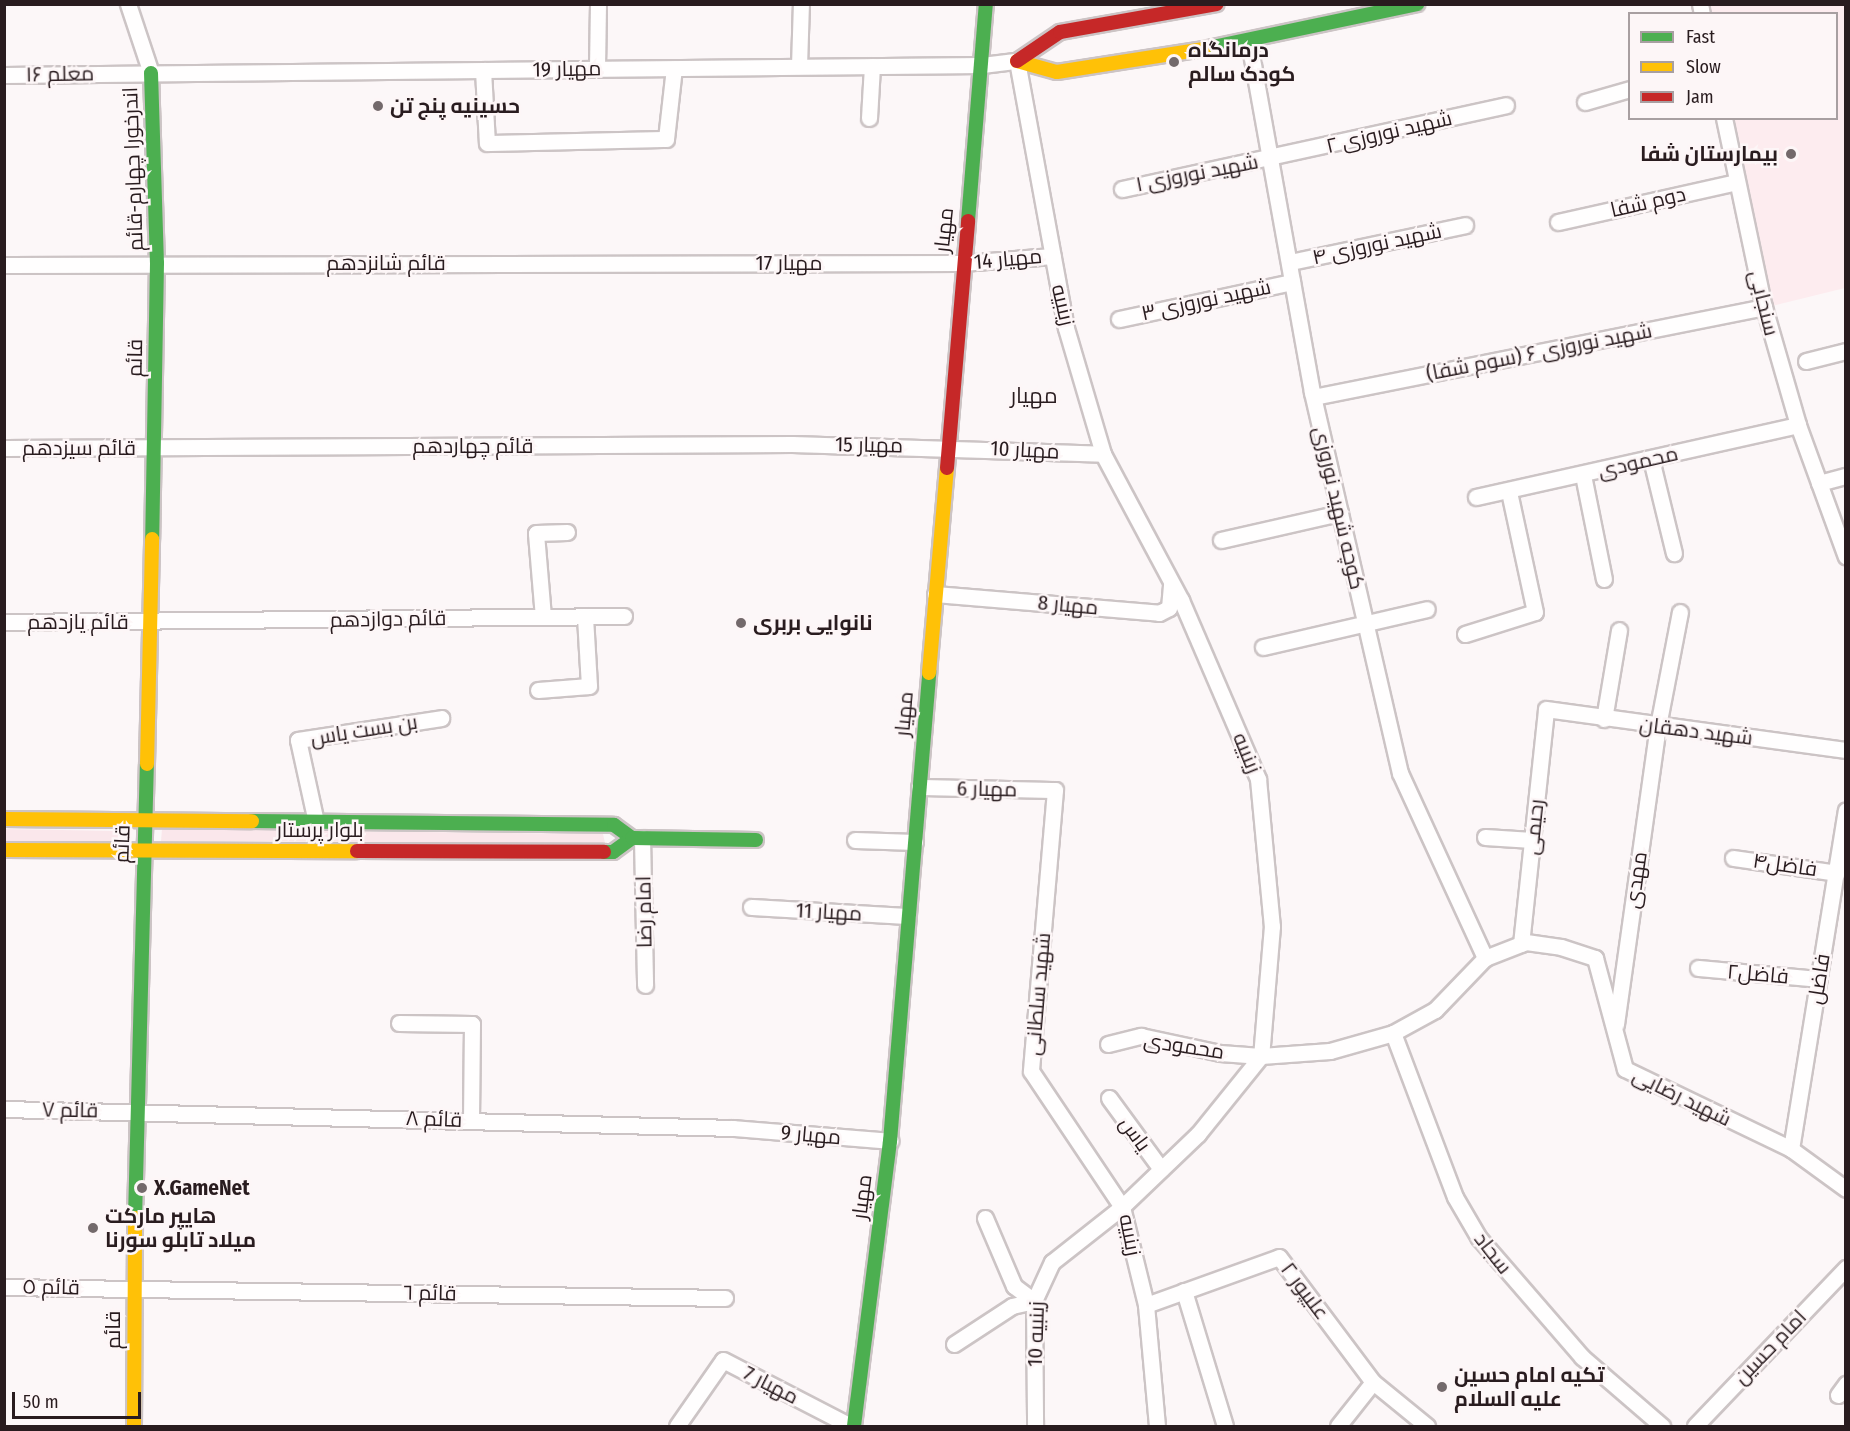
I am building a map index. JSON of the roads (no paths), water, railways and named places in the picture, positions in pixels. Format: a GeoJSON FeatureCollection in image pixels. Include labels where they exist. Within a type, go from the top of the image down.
{"type":"FeatureCollection","features":[{"type":"Feature","properties":{"kind":"street"},"geometry":{"type":"LineString","coordinates":[[128,4],[151,73]]}},
{"type":"Feature","properties":{"kind":"street"},"geometry":{"type":"LineString","coordinates":[[597,68],[598,4]]}},
{"type":"Feature","properties":{"kind":"street"},"geometry":{"type":"LineString","coordinates":[[799,66],[801,4]]}},
{"type":"Feature","properties":{"kind":"street","name":"مهیار"},"geometry":{"type":"LineString","coordinates":[[852,1426],[890,1141],[946,446],[986,4]]}},
{"type":"Feature","properties":{"kind":"street"},"geometry":{"type":"LineString","coordinates":[[1017,61],[1060,32],[1217,4]]}},
{"type":"Feature","properties":{"kind":"street"},"geometry":{"type":"LineString","coordinates":[[1017,61],[1057,72],[1249,42],[1417,4]]}},
{"type":"Feature","properties":{"kind":"street","name":"کوچه شهید نوروزی"},"geometry":{"type":"LineString","coordinates":[[1249,42],[1314,398],[1400,773],[1485,958]]}},
{"type":"Feature","properties":{"kind":"street","name":"مهیار 19"},"geometry":{"type":"LineString","coordinates":[[151,73],[872,66],[1017,61]]}},
{"type":"Feature","properties":{"kind":"street","name":"زینبیه"},"geometry":{"type":"LineString","coordinates":[[1017,61],[1066,328],[1103,454],[1170,578],[1258,779],[1272,926],[1260,1056],[1198,1134],[1122,1207],[1146,1305],[1157,1426]]}},
{"type":"Feature","properties":{"kind":"street"},"geometry":{"type":"LineString","coordinates":[[869,118],[872,66]]}},
{"type":"Feature","properties":{"kind":"street"},"geometry":{"type":"LineString","coordinates":[[483,70],[487,143],[666,139],[674,68]]}},
{"type":"Feature","properties":{"kind":"street","name":"معلم ۱۶"},"geometry":{"type":"LineString","coordinates":[[4,75],[151,73]]}},
{"type":"Feature","properties":{"kind":"street","name":"اندرخورا چهارم-قائم"},"geometry":{"type":"LineString","coordinates":[[151,73],[157,262]]}},
{"type":"Feature","properties":{"kind":"street"},"geometry":{"type":"LineString","coordinates":[[1585,102],[1628,89]]}},
{"type":"Feature","properties":{"kind":"street","name":"شهید نوروزی ۲"},"geometry":{"type":"LineString","coordinates":[[1272,158],[1506,105]]}},
{"type":"Feature","properties":{"kind":"street","name":"سنجابی"},"geometry":{"type":"LineString","coordinates":[[1724,120],[1764,307],[1798,425],[1819,483]]}},
{"type":"Feature","properties":{"kind":"street","name":"شهید نوروزی ۱"},"geometry":{"type":"LineString","coordinates":[[1122,189],[1272,158]]}},
{"type":"Feature","properties":{"kind":"street","name":"دوم شفا"},"geometry":{"type":"LineString","coordinates":[[1558,222],[1737,182]]}},
{"type":"Feature","properties":{"kind":"street","name":"شهید نوروزی ۴"},"geometry":{"type":"LineString","coordinates":[[1290,262],[1465,225]]}},
{"type":"Feature","properties":{"kind":"street","name":"مهیار 14"},"geometry":{"type":"LineString","coordinates":[[962,263],[1053,256]]}},
{"type":"Feature","properties":{"kind":"street","name":"قائم شانزدهم"},"geometry":{"type":"LineString","coordinates":[[4,265],[157,262],[615,263]]}},
{"type":"Feature","properties":{"kind":"street","name":"قائم"},"geometry":{"type":"LineString","coordinates":[[134,1426],[136,1111],[152,622],[157,262]]}},
{"type":"Feature","properties":{"kind":"street","name":"مهیار 17"},"geometry":{"type":"LineString","coordinates":[[615,263],[962,263]]}},
{"type":"Feature","properties":{"kind":"street","name":"شهید نوروزی ۳"},"geometry":{"type":"LineString","coordinates":[[1119,319],[1292,282]]}},
{"type":"Feature","properties":{"kind":"street","name":"شهید نوروزی ۶ (سوم شفا)"},"geometry":{"type":"LineString","coordinates":[[1314,398],[1764,307]]}},
{"type":"Feature","properties":{"kind":"street"},"geometry":{"type":"LineString","coordinates":[[1806,361],[1845,351]]}},
{"type":"Feature","properties":{"kind":"street","name":"محمودی"},"geometry":{"type":"LineString","coordinates":[[1476,497],[1509,492],[1798,425]]}},
{"type":"Feature","properties":{"kind":"street","name":"قائم چهاردهم"},"geometry":{"type":"LineString","coordinates":[[154,449],[792,444]]}},
{"type":"Feature","properties":{"kind":"street","name":"مهیار 15"},"geometry":{"type":"LineString","coordinates":[[792,444],[946,446]]}},
{"type":"Feature","properties":{"kind":"street","name":"مهیار 10"},"geometry":{"type":"LineString","coordinates":[[946,446],[1103,454]]}},
{"type":"Feature","properties":{"kind":"street","name":"قائم سیزدهم"},"geometry":{"type":"LineString","coordinates":[[4,448],[154,449]]}},
{"type":"Feature","properties":{"kind":"street"},"geometry":{"type":"LineString","coordinates":[[1651,459],[1674,553]]}},
{"type":"Feature","properties":{"kind":"street"},"geometry":{"type":"LineString","coordinates":[[1583,475],[1604,579]]}},
{"type":"Feature","properties":{"kind":"street"},"geometry":{"type":"LineString","coordinates":[[1845,476],[1819,483],[1845,557]]}},
{"type":"Feature","properties":{"kind":"street"},"geometry":{"type":"LineString","coordinates":[[1465,634],[1535,612],[1509,492]]}},
{"type":"Feature","properties":{"kind":"street"},"geometry":{"type":"LineString","coordinates":[[1221,540],[1340,513]]}},
{"type":"Feature","properties":{"kind":"street"},"geometry":{"type":"LineString","coordinates":[[543,617],[536,533],[567,532]]}},
{"type":"Feature","properties":{"kind":"street","name":"مهیار 8"},"geometry":{"type":"LineString","coordinates":[[935,594],[1159,613],[1169,608],[1170,578]]}},
{"type":"Feature","properties":{"kind":"street"},"geometry":{"type":"LineString","coordinates":[[1263,647],[1428,609]]}},
{"type":"Feature","properties":{"kind":"street","name":"مهدی"},"geometry":{"type":"LineString","coordinates":[[1615,1033],[1658,726],[1680,612]]}},
{"type":"Feature","properties":{"kind":"street"},"geometry":{"type":"LineString","coordinates":[[538,690],[589,686],[585,616]]}},
{"type":"Feature","properties":{"kind":"street","name":"قائم دوازدهم"},"geometry":{"type":"LineString","coordinates":[[152,622],[624,616]]}},
{"type":"Feature","properties":{"kind":"street","name":"قائم یازدهم"},"geometry":{"type":"LineString","coordinates":[[4,622],[152,622]]}},
{"type":"Feature","properties":{"kind":"street"},"geometry":{"type":"LineString","coordinates":[[1604,719],[1619,630]]}},
{"type":"Feature","properties":{"kind":"street","name":"شهید دهقان"},"geometry":{"type":"LineString","coordinates":[[1546,709],[1604,719],[1845,750]]}},
{"type":"Feature","properties":{"kind":"street","name":"رحیمی"},"geometry":{"type":"LineString","coordinates":[[1521,944],[1546,709]]}},
{"type":"Feature","properties":{"kind":"street","name":"بن بست یاس"},"geometry":{"type":"LineString","coordinates":[[316,822],[298,740],[441,717]]}},
{"type":"Feature","properties":{"kind":"street","name":"مهیار 6"},"geometry":{"type":"LineString","coordinates":[[919,788],[1055,790]]}},
{"type":"Feature","properties":{"kind":"street","name":"شهید سلطانی"},"geometry":{"type":"LineString","coordinates":[[1055,790],[1031,1071],[1122,1207]]}},
{"type":"Feature","properties":{"kind":"street","name":"فاضل"},"geometry":{"type":"LineString","coordinates":[[1791,1149],[1845,810]]}},
{"type":"Feature","properties":{"kind":"street","name":"بلوار پرستار"},"geometry":{"type":"LineString","coordinates":[[4,819],[614,825],[637,838],[756,840]]}},
{"type":"Feature","properties":{"kind":"street"},"geometry":{"type":"LineString","coordinates":[[1485,837],[1532,840]]}},
{"type":"Feature","properties":{"kind":"street","name":"بلوار پرستار"},"geometry":{"type":"LineString","coordinates":[[4,850],[614,852],[637,838]]}},
{"type":"Feature","properties":{"kind":"street","name":"امام رضا"},"geometry":{"type":"LineString","coordinates":[[637,838],[645,985]]}},
{"type":"Feature","properties":{"kind":"street"},"geometry":{"type":"LineString","coordinates":[[855,840],[915,842]]}},
{"type":"Feature","properties":{"kind":"street","name":"فاضل۴"},"geometry":{"type":"LineString","coordinates":[[1733,858],[1836,873]]}},
{"type":"Feature","properties":{"kind":"street","name":"مهیار 11"},"geometry":{"type":"LineString","coordinates":[[751,907],[908,916]]}},
{"type":"Feature","properties":{"kind":"street","name":"شهید رضایی"},"geometry":{"type":"LineString","coordinates":[[1260,1056],[1330,1051],[1393,1032],[1435,1010],[1485,958],[1521,944],[1561,947],[1595,958],[1625,1070],[1791,1149],[1845,1190]]}},
{"type":"Feature","properties":{"kind":"street","name":"فاضل۲"},"geometry":{"type":"LineString","coordinates":[[1698,968],[1819,979]]}},
{"type":"Feature","properties":{"kind":"street"},"geometry":{"type":"LineString","coordinates":[[399,1023],[472,1024],[471,1120]]}},
{"type":"Feature","properties":{"kind":"street","name":"سجاد"},"geometry":{"type":"LineString","coordinates":[[1393,1032],[1455,1197],[1479,1238],[1582,1357],[1662,1426]]}},
{"type":"Feature","properties":{"kind":"street","name":"محمودی"},"geometry":{"type":"LineString","coordinates":[[1108,1044],[1141,1036],[1220,1053],[1260,1056]]}},
{"type":"Feature","properties":{"kind":"street","name":"یاس"},"geometry":{"type":"LineString","coordinates":[[1109,1098],[1161,1169]]}},
{"type":"Feature","properties":{"kind":"street","name":"قائم ٧"},"geometry":{"type":"LineString","coordinates":[[4,1109],[136,1111]]}},
{"type":"Feature","properties":{"kind":"street","name":"قائم ٨"},"geometry":{"type":"LineString","coordinates":[[136,1111],[733,1128]]}},
{"type":"Feature","properties":{"kind":"street","name":"مهیار 9"},"geometry":{"type":"LineString","coordinates":[[733,1128],[890,1141]]}},
{"type":"Feature","properties":{"kind":"street","name":"زینبیه 10"},"geometry":{"type":"LineString","coordinates":[[1035,1426],[1034,1301],[1052,1262],[1122,1207]]}},
{"type":"Feature","properties":{"kind":"street"},"geometry":{"type":"LineString","coordinates":[[985,1218],[1014,1286],[1034,1301]]}},
{"type":"Feature","properties":{"kind":"street","name":"علیپور ۲"},"geometry":{"type":"LineString","coordinates":[[1146,1305],[1279,1257],[1373,1382]]}},
{"type":"Feature","properties":{"kind":"street","name":"امام حسین"},"geometry":{"type":"LineString","coordinates":[[1695,1426],[1845,1268]]}},
{"type":"Feature","properties":{"kind":"street","name":"قائم ٥"},"geometry":{"type":"LineString","coordinates":[[4,1287],[134,1289]]}},
{"type":"Feature","properties":{"kind":"street","name":"قائم ٦"},"geometry":{"type":"LineString","coordinates":[[134,1289],[725,1298]]}},
{"type":"Feature","properties":{"kind":"street"},"geometry":{"type":"LineString","coordinates":[[1184,1291],[1225,1426]]}},
{"type":"Feature","properties":{"kind":"street"},"geometry":{"type":"LineString","coordinates":[[954,1344],[1012,1306],[1034,1301]]}},
{"type":"Feature","properties":{"kind":"street","name":"مهیار 7"},"geometry":{"type":"LineString","coordinates":[[677,1426],[723,1360],[852,1426]]}},
{"type":"Feature","properties":{"kind":"street"},"geometry":{"type":"LineString","coordinates":[[1338,1426],[1373,1382],[1427,1426]]}},
{"type":"Feature","properties":{"kind":"place","name":"درمانگاه کودک سالم"},"geometry":{"type":"Point","coordinates":[1174,62]}},
{"type":"Feature","properties":{"kind":"place","name":"حسینیه پنج تن"},"geometry":{"type":"Point","coordinates":[378,106]}},
{"type":"Feature","properties":{"kind":"place","name":"بیمارستان شفا"},"geometry":{"type":"Point","coordinates":[1791,154]}},
{"type":"Feature","properties":{"kind":"place","name":"نانوایی بربری"},"geometry":{"type":"Point","coordinates":[741,623]}},
{"type":"Feature","properties":{"kind":"place","name":"X.GameNet"},"geometry":{"type":"Point","coordinates":[142,1188]}},
{"type":"Feature","properties":{"kind":"place","name":"هایپر مارکت میلاد تابلو سورنا"},"geometry":{"type":"Point","coordinates":[93,1228]}},
{"type":"Feature","properties":{"kind":"place","name":"تکیه امام حسین علیه السلام"},"geometry":{"type":"Point","coordinates":[1442,1387]}},
{"type":"Feature","properties":{"kind":"district","name":"مهیار"},"geometry":{"type":"Point","coordinates":[1034,396]}}]}
